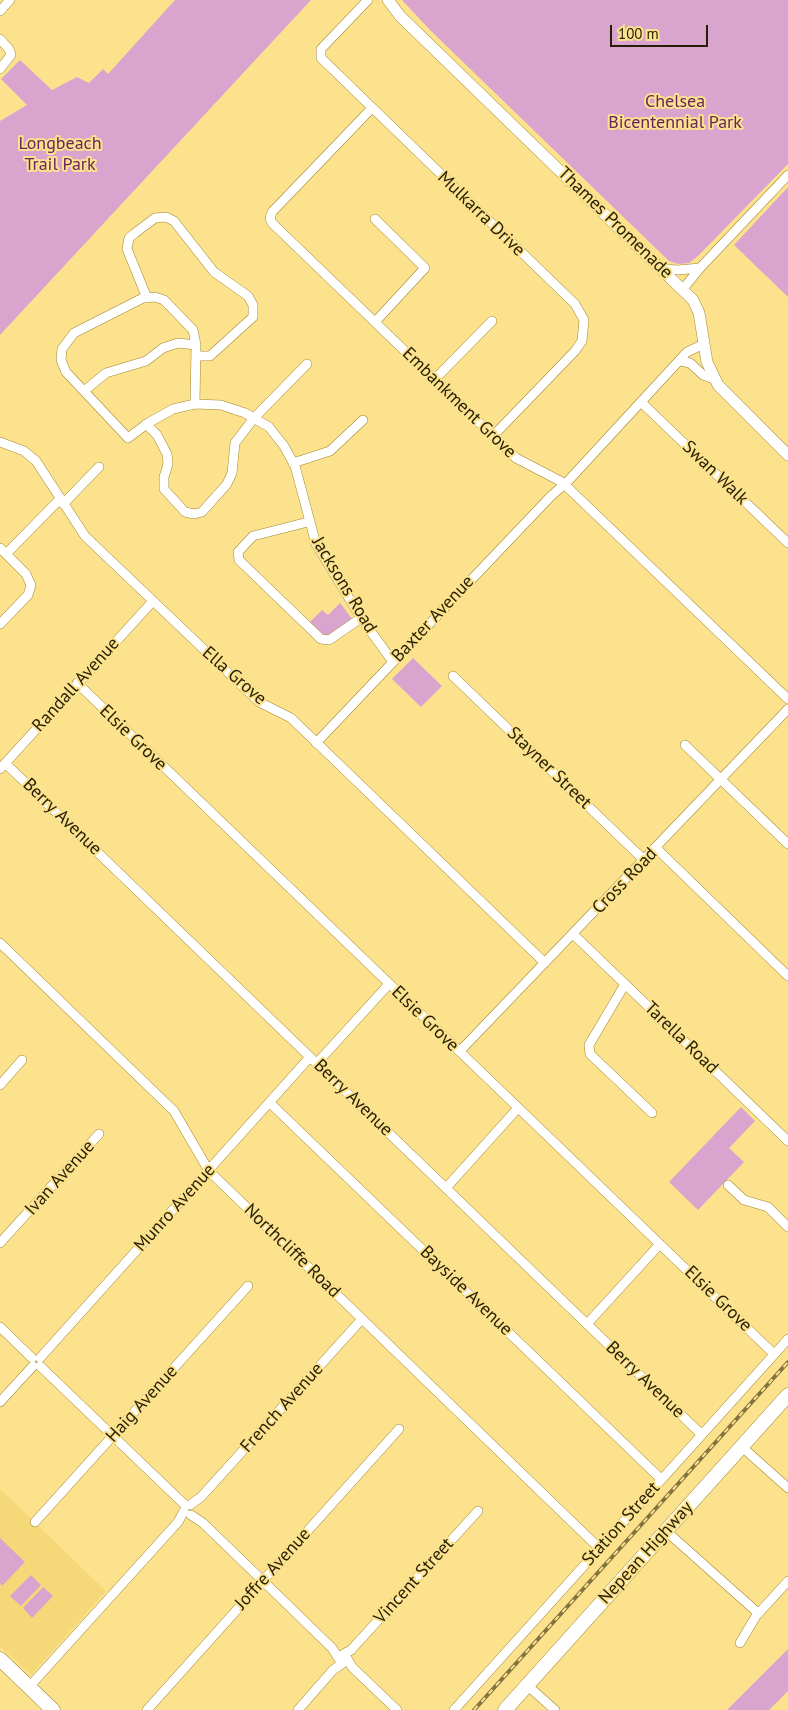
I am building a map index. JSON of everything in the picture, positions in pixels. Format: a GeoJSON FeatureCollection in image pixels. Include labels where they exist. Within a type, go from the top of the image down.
{"type":"FeatureCollection","features":[{"type":"Feature","properties":{"kind":"highway","name":"Nepean Highway"},"geometry":{"type":"LineString","coordinates":[[505,1710],[788,1395]]}},
{"type":"Feature","properties":{"kind":"highway"},"geometry":{"type":"LineString","coordinates":[[0,1659],[53,1710]]}},
{"type":"Feature","properties":{"kind":"main road","name":"Thames Promenade"},"geometry":{"type":"LineString","coordinates":[[379,0],[400,16],[693,300],[698,310],[704,347],[714,379],[726,395],[786,450]]}},
{"type":"Feature","properties":{"kind":"main road","name":"Thames Promenade"},"geometry":{"type":"LineString","coordinates":[[388,0],[400,16]]}},
{"type":"Feature","properties":{"kind":"street"},"geometry":{"type":"LineString","coordinates":[[0,11],[10,0]]}},
{"type":"Feature","properties":{"kind":"street","name":"Mulkarra Drive"},"geometry":{"type":"LineString","coordinates":[[368,0],[322,48],[319,54],[327,65],[575,304],[584,320],[582,341],[576,351],[493,436]]}},
{"type":"Feature","properties":{"kind":"street"},"geometry":{"type":"LineString","coordinates":[[0,39],[11,53],[0,69]]}},
{"type":"Feature","properties":{"kind":"street","name":"Embankment Grove"},"geometry":{"type":"LineString","coordinates":[[372,108],[266,218],[516,458],[563,483],[788,699]]}},
{"type":"Feature","properties":{"kind":"street"},"geometry":{"type":"LineString","coordinates":[[681,287],[788,175]]}},
{"type":"Feature","properties":{"kind":"street"},"geometry":{"type":"LineString","coordinates":[[147,298],[127,249],[129,238],[155,218],[166,216],[174,221],[214,272],[248,296],[253,305],[253,317],[210,356],[196,356]]}},
{"type":"Feature","properties":{"kind":"street"},"geometry":{"type":"LineString","coordinates":[[375,219],[425,268],[375,322]]}},
{"type":"Feature","properties":{"kind":"street"},"geometry":{"type":"LineString","coordinates":[[662,269],[700,268]]}},
{"type":"Feature","properties":{"kind":"street"},"geometry":{"type":"LineString","coordinates":[[195,404],[196,345],[193,330],[164,300],[147,298],[76,332],[66,342],[61,352],[62,364],[84,391],[106,373],[146,361],[163,348],[178,343],[196,345]]}},
{"type":"Feature","properties":{"kind":"street"},"geometry":{"type":"LineString","coordinates":[[434,380],[492,321]]}},
{"type":"Feature","properties":{"kind":"street","name":"Baxter Avenue"},"geometry":{"type":"LineString","coordinates":[[316,743],[690,350],[704,347]]}},
{"type":"Feature","properties":{"kind":"street"},"geometry":{"type":"LineString","coordinates":[[681,361],[689,362],[703,375],[714,379]]}},
{"type":"Feature","properties":{"kind":"street"},"geometry":{"type":"LineString","coordinates":[[146,424],[157,435],[167,454],[168,464],[164,477],[164,490],[185,512],[194,514],[202,512],[227,484],[232,473],[234,443],[254,418],[307,364]]}},
{"type":"Feature","properties":{"kind":"street","name":"Jacksons Road"},"geometry":{"type":"LineString","coordinates":[[84,391],[128,438],[146,424],[173,408],[195,404],[221,405],[254,418],[269,427],[284,446],[293,463],[308,522],[316,544],[361,618],[395,660]]}},
{"type":"Feature","properties":{"kind":"street","name":"Swan Walk"},"geometry":{"type":"LineString","coordinates":[[641,402],[788,543]]}},
{"type":"Feature","properties":{"kind":"street"},"geometry":{"type":"LineString","coordinates":[[293,463],[330,451],[363,420]]}},
{"type":"Feature","properties":{"kind":"street","name":"Ella Grove"},"geometry":{"type":"LineString","coordinates":[[0,442],[24,451],[36,462],[84,536],[258,702],[291,718],[545,963]]}},
{"type":"Feature","properties":{"kind":"street"},"geometry":{"type":"LineString","coordinates":[[0,624],[28,595],[31,585],[26,574],[3,551],[99,467]]}},
{"type":"Feature","properties":{"kind":"street"},"geometry":{"type":"LineString","coordinates":[[308,522],[253,536],[238,552],[238,560],[321,639],[329,640],[361,618]]}},
{"type":"Feature","properties":{"kind":"street","name":"Randall Avenue"},"geometry":{"type":"LineString","coordinates":[[2,766],[153,601]]}},
{"type":"Feature","properties":{"kind":"street","name":"Stayner Street"},"geometry":{"type":"LineString","coordinates":[[453,676],[644,860]]}},
{"type":"Feature","properties":{"kind":"street","name":"Elsie Grove"},"geometry":{"type":"LineString","coordinates":[[77,683],[774,1354]]}},
{"type":"Feature","properties":{"kind":"street","name":"Cross Road"},"geometry":{"type":"LineString","coordinates":[[460,1051],[788,709]]}},
{"type":"Feature","properties":{"kind":"street"},"geometry":{"type":"LineString","coordinates":[[685,745],[788,844]]}},
{"type":"Feature","properties":{"kind":"street","name":"Berry Avenue"},"geometry":{"type":"LineString","coordinates":[[2,766],[314,1060],[701,1434]]}},
{"type":"Feature","properties":{"kind":"street"},"geometry":{"type":"LineString","coordinates":[[656,848],[788,976]]}},
{"type":"Feature","properties":{"kind":"street","name":"Tarella Road"},"geometry":{"type":"LineString","coordinates":[[573,934],[788,1141]]}},
{"type":"Feature","properties":{"kind":"street","name":"Northcliffe Road"},"geometry":{"type":"LineString","coordinates":[[0,943],[174,1111],[209,1171],[599,1548]]}},
{"type":"Feature","properties":{"kind":"street","name":"Munro Avenue"},"geometry":{"type":"LineString","coordinates":[[0,1402],[270,1103],[389,984]]}},
{"type":"Feature","properties":{"kind":"street"},"geometry":{"type":"LineString","coordinates":[[624,984],[590,1045],[590,1054],[652,1113]]}},
{"type":"Feature","properties":{"kind":"street"},"geometry":{"type":"LineString","coordinates":[[0,1084],[22,1060]]}},
{"type":"Feature","properties":{"kind":"street","name":"Bayside Avenue"},"geometry":{"type":"LineString","coordinates":[[270,1103],[661,1479]]}},
{"type":"Feature","properties":{"kind":"street"},"geometry":{"type":"LineString","coordinates":[[446,1188],[518,1108]]}},
{"type":"Feature","properties":{"kind":"street","name":"Ivan Avenue"},"geometry":{"type":"LineString","coordinates":[[0,1243],[99,1134]]}},
{"type":"Feature","properties":{"kind":"street"},"geometry":{"type":"LineString","coordinates":[[728,1185],[744,1200],[768,1207],[788,1227]]}},
{"type":"Feature","properties":{"kind":"street"},"geometry":{"type":"LineString","coordinates":[[587,1324],[660,1244]]}},
{"type":"Feature","properties":{"kind":"street","name":"Haig Avenue"},"geometry":{"type":"LineString","coordinates":[[35,1522],[248,1286]]}},
{"type":"Feature","properties":{"kind":"street","name":"French Avenue"},"geometry":{"type":"LineString","coordinates":[[29,1687],[362,1319]]}},
{"type":"Feature","properties":{"kind":"street"},"geometry":{"type":"LineString","coordinates":[[0,1327],[397,1710]]}},
{"type":"Feature","properties":{"kind":"street","name":"Station Street"},"geometry":{"type":"LineString","coordinates":[[454,1710],[788,1339]]}},
{"type":"Feature","properties":{"kind":"street","name":"Joffre Avenue"},"geometry":{"type":"LineString","coordinates":[[147,1710],[399,1429]]}},
{"type":"Feature","properties":{"kind":"street"},"geometry":{"type":"LineString","coordinates":[[742,1447],[788,1488]]}},
{"type":"Feature","properties":{"kind":"street","name":"Vincent Street"},"geometry":{"type":"LineString","coordinates":[[298,1710],[478,1511]]}},
{"type":"Feature","properties":{"kind":"street"},"geometry":{"type":"LineString","coordinates":[[666,1531],[758,1613]]}},
{"type":"Feature","properties":{"kind":"street"},"geometry":{"type":"LineString","coordinates":[[740,1642],[758,1613],[788,1581]]}},
{"type":"Feature","properties":{"kind":"street"},"geometry":{"type":"LineString","coordinates":[[527,1685],[555,1710]]}},
{"type":"Feature","properties":{"kind":"shaded area"},"geometry":{"type":"Polygon","coordinates":[[[0,1489],[106,1591],[31,1675],[0,1646],[0,1489]]]}},
{"type":"Feature","properties":{"kind":"green space","name":"Longbeach Trail Park"},"geometry":{"type":"Polygon","coordinates":[[[175,0],[311,0],[0,335],[0,121],[27,105],[1,79],[20,60],[52,90],[77,77],[89,83],[103,69],[108,74],[175,0]]]}},
{"type":"Feature","properties":{"kind":"green space","name":"Chelsea Bicentennial Park"},"geometry":{"type":"Polygon","coordinates":[[[402,0],[788,0],[788,164],[698,256],[689,263],[678,264],[669,261],[431,31],[402,0]]]}},
{"type":"Feature","properties":{"kind":"green space"},"geometry":{"type":"Polygon","coordinates":[[[788,187],[788,297],[734,245],[788,187]]]}},
{"type":"Feature","properties":{"kind":"green space"},"geometry":{"type":"Polygon","coordinates":[[[340,603],[353,620],[329,635],[319,634],[309,623],[322,610],[328,615],[340,603]]]}},
{"type":"Feature","properties":{"kind":"green space"},"geometry":{"type":"Polygon","coordinates":[[[413,658],[442,686],[421,707],[392,679],[413,658]]]}},
{"type":"Feature","properties":{"kind":"green space"},"geometry":{"type":"Polygon","coordinates":[[[741,1107],[755,1121],[729,1148],[744,1162],[698,1210],[669,1182],[741,1107]]]}},
{"type":"Feature","properties":{"kind":"green space"},"geometry":{"type":"Polygon","coordinates":[[[0,1538],[25,1562],[2,1586],[0,1583],[0,1538]]]}},
{"type":"Feature","properties":{"kind":"green space"},"geometry":{"type":"Polygon","coordinates":[[[31,1575],[41,1585],[21,1606],[10,1596],[31,1575]]]}},
{"type":"Feature","properties":{"kind":"green space"},"geometry":{"type":"Polygon","coordinates":[[[43,1587],[53,1596],[32,1618],[23,1608],[43,1587]]]}},
{"type":"Feature","properties":{"kind":"green space"},"geometry":{"type":"Polygon","coordinates":[[[788,1649],[788,1691],[769,1710],[727,1710],[788,1649]]]}},
{"type":"Feature","properties":{"kind":"railway"},"geometry":{"type":"LineString","coordinates":[[474,1710],[788,1362]]}}]}
